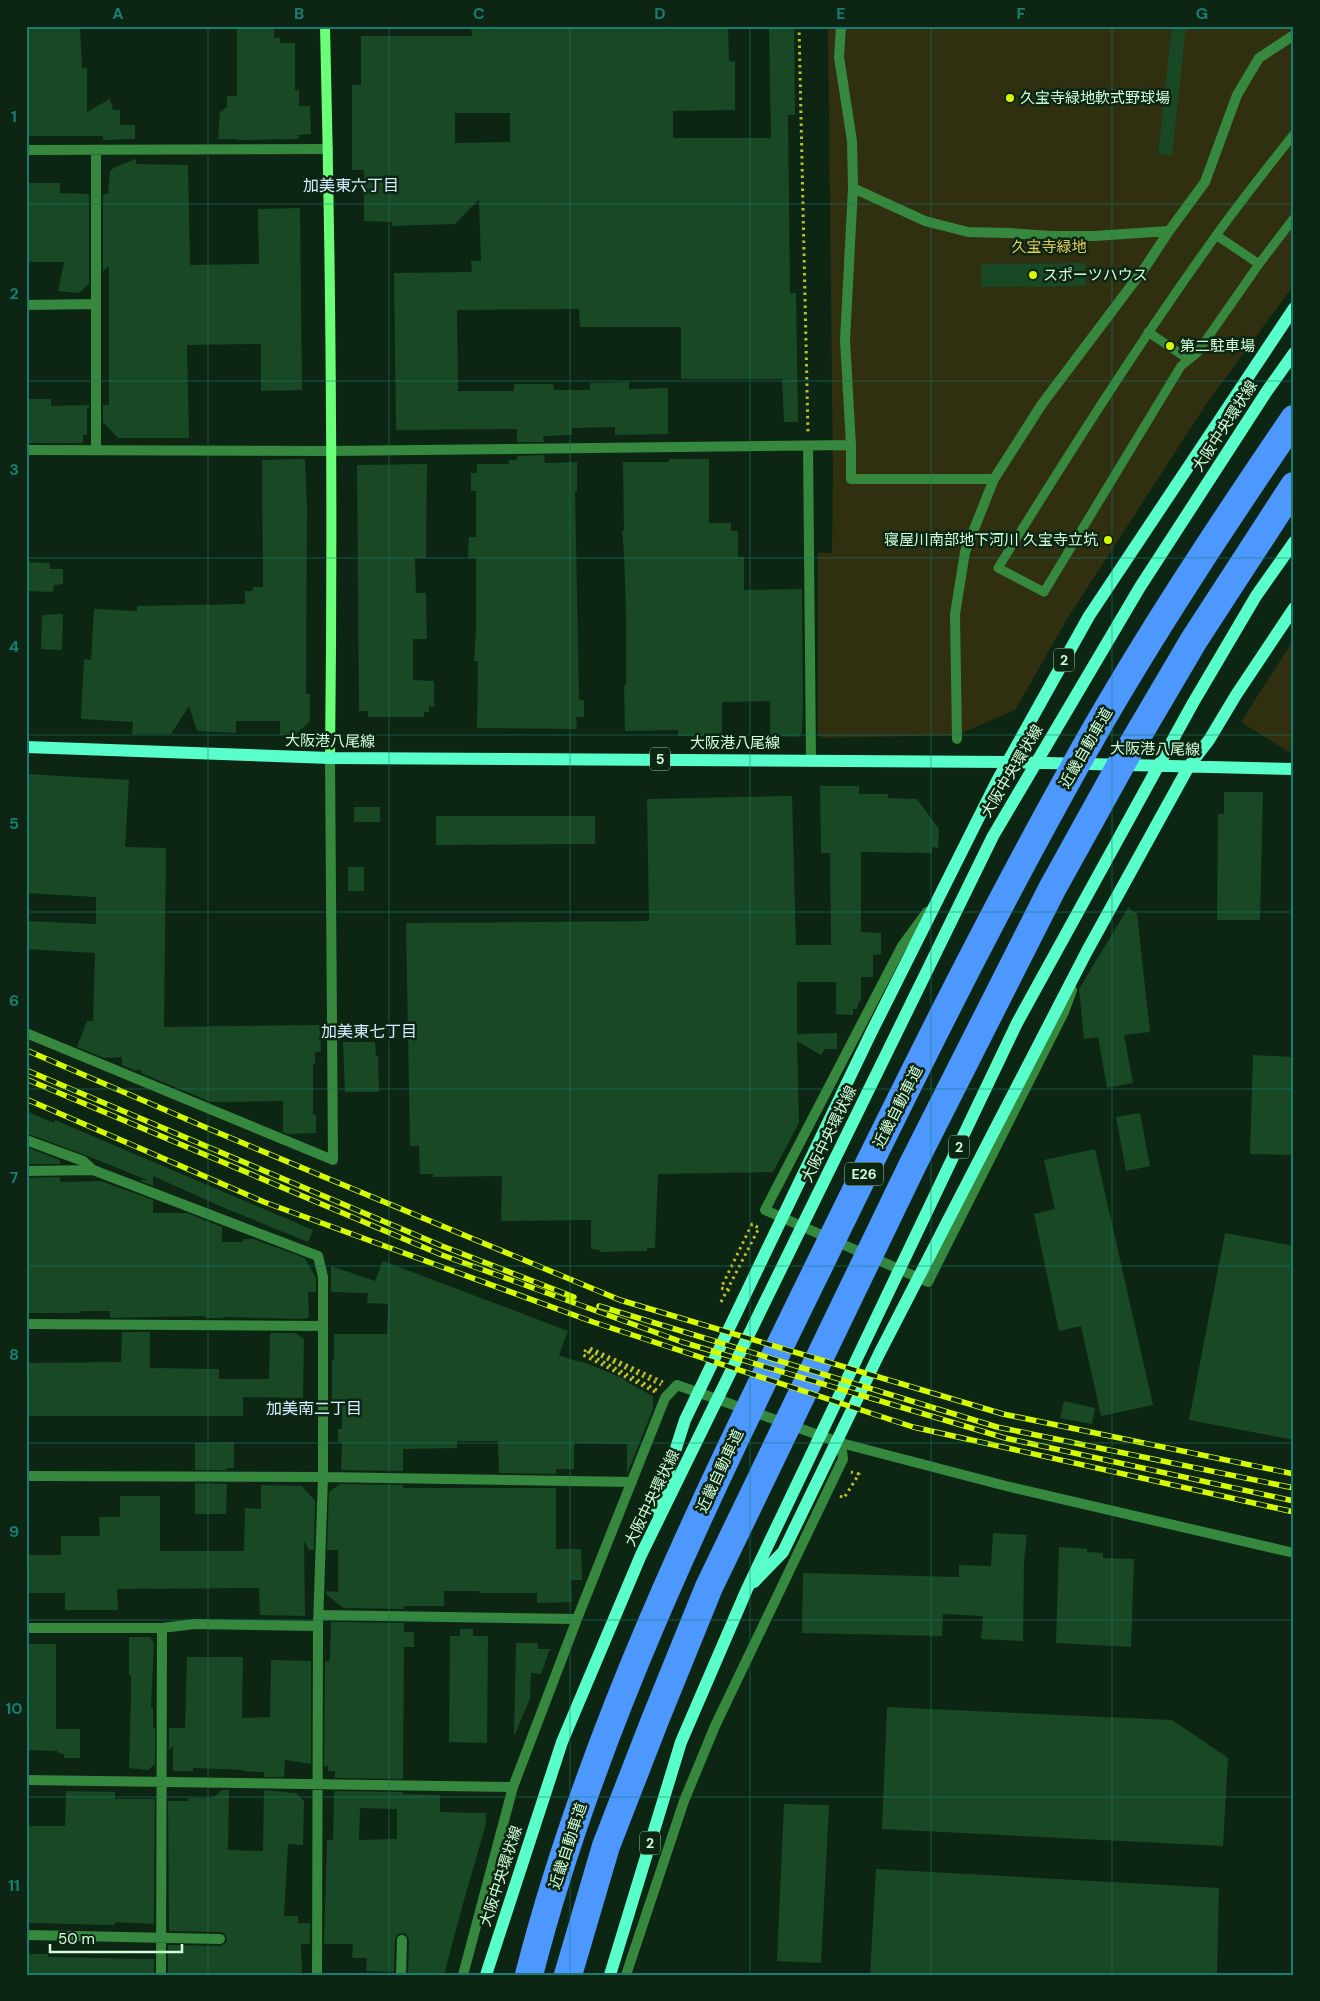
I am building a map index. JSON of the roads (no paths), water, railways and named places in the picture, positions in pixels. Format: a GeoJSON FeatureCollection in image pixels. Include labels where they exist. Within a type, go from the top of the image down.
{"type":"FeatureCollection","features":[{"type":"Feature","properties":{"kind":"highway","name":"近畿自動車道"},"geometry":{"type":"LineString","coordinates":[[529,1975],[570,1837],[616,1709],[672,1575],[732,1442],[867,1167],[1009,889],[1088,742],[1159,624],[1294,419]]}},
{"type":"Feature","properties":{"kind":"highway","name":"E26"},"geometry":{"type":"LineString","coordinates":[[568,1975],[606,1846],[654,1720],[709,1587],[874,1244],[1057,880],[1194,640],[1294,486]]}},
{"type":"Feature","properties":{"kind":"main road","name":"2"},"geometry":{"type":"LineString","coordinates":[[641,1556],[685,1420],[871,1033],[1008,762],[1089,616],[1294,308]]}},
{"type":"Feature","properties":{"kind":"main road","name":"大阪中央環状線"},"geometry":{"type":"LineString","coordinates":[[486,1975],[562,1742],[641,1556],[992,836],[1140,587],[1267,391],[1294,353]]}},
{"type":"Feature","properties":{"kind":"main road","name":"2"},"geometry":{"type":"LineString","coordinates":[[610,1975],[681,1742],[693,1713],[747,1589],[1017,1023],[1193,703],[1256,596],[1294,542]]}},
{"type":"Feature","properties":{"kind":"main road","name":"2"},"geometry":{"type":"LineString","coordinates":[[747,1589],[783,1552],[879,1354],[1087,951],[1189,766],[1209,740],[1236,695],[1294,608]]}},
{"type":"Feature","properties":{"kind":"main road","name":"大阪港八尾線"},"geometry":{"type":"LineString","coordinates":[[26,747],[330,758],[1008,762],[1294,769]]}},
{"type":"Feature","properties":{"kind":"street"},"geometry":{"type":"LineString","coordinates":[[26,1033],[333,1160],[330,758],[331,450],[325,26]]}},
{"type":"Feature","properties":{"kind":"street"},"geometry":{"type":"LineString","coordinates":[[841,26],[839,57],[852,141],[853,188],[845,340],[851,479],[994,479]]}},
{"type":"Feature","properties":{"kind":"street"},"geometry":{"type":"LineString","coordinates":[[957,739],[955,614],[965,552],[994,479],[1042,404],[1146,266],[1169,230],[1205,182],[1237,95],[1259,58],[1294,35]]}},
{"type":"Feature","properties":{"kind":"street"},"geometry":{"type":"LineString","coordinates":[[26,150],[328,149]]}},
{"type":"Feature","properties":{"kind":"street"},"geometry":{"type":"LineString","coordinates":[[96,150],[96,449]]}},
{"type":"Feature","properties":{"kind":"street"},"geometry":{"type":"LineString","coordinates":[[853,188],[925,221],[968,232],[1094,236],[1169,230]]}},
{"type":"Feature","properties":{"kind":"street"},"geometry":{"type":"LineString","coordinates":[[26,305],[96,304]]}},
{"type":"Feature","properties":{"kind":"street"},"geometry":{"type":"LineString","coordinates":[[26,450],[331,450],[851,445]]}},
{"type":"Feature","properties":{"kind":"street"},"geometry":{"type":"LineString","coordinates":[[808,446],[812,760]]}},
{"type":"Feature","properties":{"kind":"street"},"geometry":{"type":"LineString","coordinates":[[945,886],[902,946],[765,1210],[928,1282],[1064,1012],[1087,951]]}},
{"type":"Feature","properties":{"kind":"street"},"geometry":{"type":"LineString","coordinates":[[26,1140],[83,1161],[93,1170],[318,1256],[323,1277],[323,1477],[318,1621],[317,1975]]}},
{"type":"Feature","properties":{"kind":"street"},"geometry":{"type":"LineString","coordinates":[[26,1171],[93,1170]]}},
{"type":"Feature","properties":{"kind":"street"},"geometry":{"type":"LineString","coordinates":[[26,1324],[323,1326]]}},
{"type":"Feature","properties":{"kind":"street"},"geometry":{"type":"LineString","coordinates":[[463,1975],[513,1787],[577,1619],[665,1398],[677,1386],[841,1442],[1006,1486],[1294,1553]]}},
{"type":"Feature","properties":{"kind":"street"},"geometry":{"type":"LineString","coordinates":[[626,1975],[691,1784],[715,1726],[842,1459],[841,1442]]}},
{"type":"Feature","properties":{"kind":"street"},"geometry":{"type":"LineString","coordinates":[[26,1476],[323,1477],[632,1482]]}},
{"type":"Feature","properties":{"kind":"street"},"geometry":{"type":"LineString","coordinates":[[26,1628],[162,1628],[194,1624],[318,1621],[577,1619]]}},
{"type":"Feature","properties":{"kind":"street"},"geometry":{"type":"LineString","coordinates":[[161,1975],[162,1628]]}},
{"type":"Feature","properties":{"kind":"street"},"geometry":{"type":"LineString","coordinates":[[26,1780],[513,1787]]}},
{"type":"Feature","properties":{"kind":"street"},"geometry":{"type":"LineString","coordinates":[[26,1935],[220,1939]]}},
{"type":"Feature","properties":{"kind":"street"},"geometry":{"type":"LineString","coordinates":[[401,1975],[402,1940]]}},
{"type":"Feature","properties":{"kind":"lane"},"geometry":{"type":"LineString","coordinates":[[1294,134],[1216,235],[1148,332],[1076,441],[998,568],[1044,592],[1180,366],[1197,353],[1259,264],[1294,218]]}},
{"type":"Feature","properties":{"kind":"lane"},"geometry":{"type":"LineString","coordinates":[[1216,235],[1259,264]]}},
{"type":"Feature","properties":{"kind":"lane"},"geometry":{"type":"LineString","coordinates":[[1148,332],[1188,359]]}},
{"type":"Feature","properties":{"kind":"railway"},"geometry":{"type":"LineString","coordinates":[[26,1050],[214,1131],[620,1300],[1003,1414],[1294,1474]]}},
{"type":"Feature","properties":{"kind":"railway"},"geometry":{"type":"LineString","coordinates":[[26,1070],[442,1246],[574,1297]]}},
{"type":"Feature","properties":{"kind":"railway"},"geometry":{"type":"LineString","coordinates":[[26,1079],[442,1255],[682,1342],[1005,1438],[1294,1501]]}},
{"type":"Feature","properties":{"kind":"railway"},"geometry":{"type":"LineString","coordinates":[[26,1099],[264,1202],[593,1322],[913,1427],[1294,1512]]}},
{"type":"Feature","properties":{"kind":"railway"},"geometry":{"type":"LineString","coordinates":[[599,1306],[997,1427],[1294,1488]]}},
{"type":"Feature","properties":{"kind":"place","name":"久宝寺緑地軟式野球場"},"geometry":{"type":"Point","coordinates":[1010,98]}},
{"type":"Feature","properties":{"kind":"place","name":"スポーツハウス"},"geometry":{"type":"Point","coordinates":[1033,275]}},
{"type":"Feature","properties":{"kind":"place","name":"第二駐車場"},"geometry":{"type":"Point","coordinates":[1170,346]}},
{"type":"Feature","properties":{"kind":"place","name":"寝屋川南部地下河川 久宝寺立坑"},"geometry":{"type":"Point","coordinates":[1108,540]}},
{"type":"Feature","properties":{"kind":"district","name":"加美東六丁目"},"geometry":{"type":"Point","coordinates":[351,185]}},
{"type":"Feature","properties":{"kind":"district","name":"加美東七丁目"},"geometry":{"type":"Point","coordinates":[369,1031]}},
{"type":"Feature","properties":{"kind":"district","name":"加美南二丁目"},"geometry":{"type":"Point","coordinates":[314,1408]}},
{"type":"Feature","properties":{"kind":"park label","name":"久宝寺緑地"},"geometry":{"type":"Point","coordinates":[1049,247]}}]}
